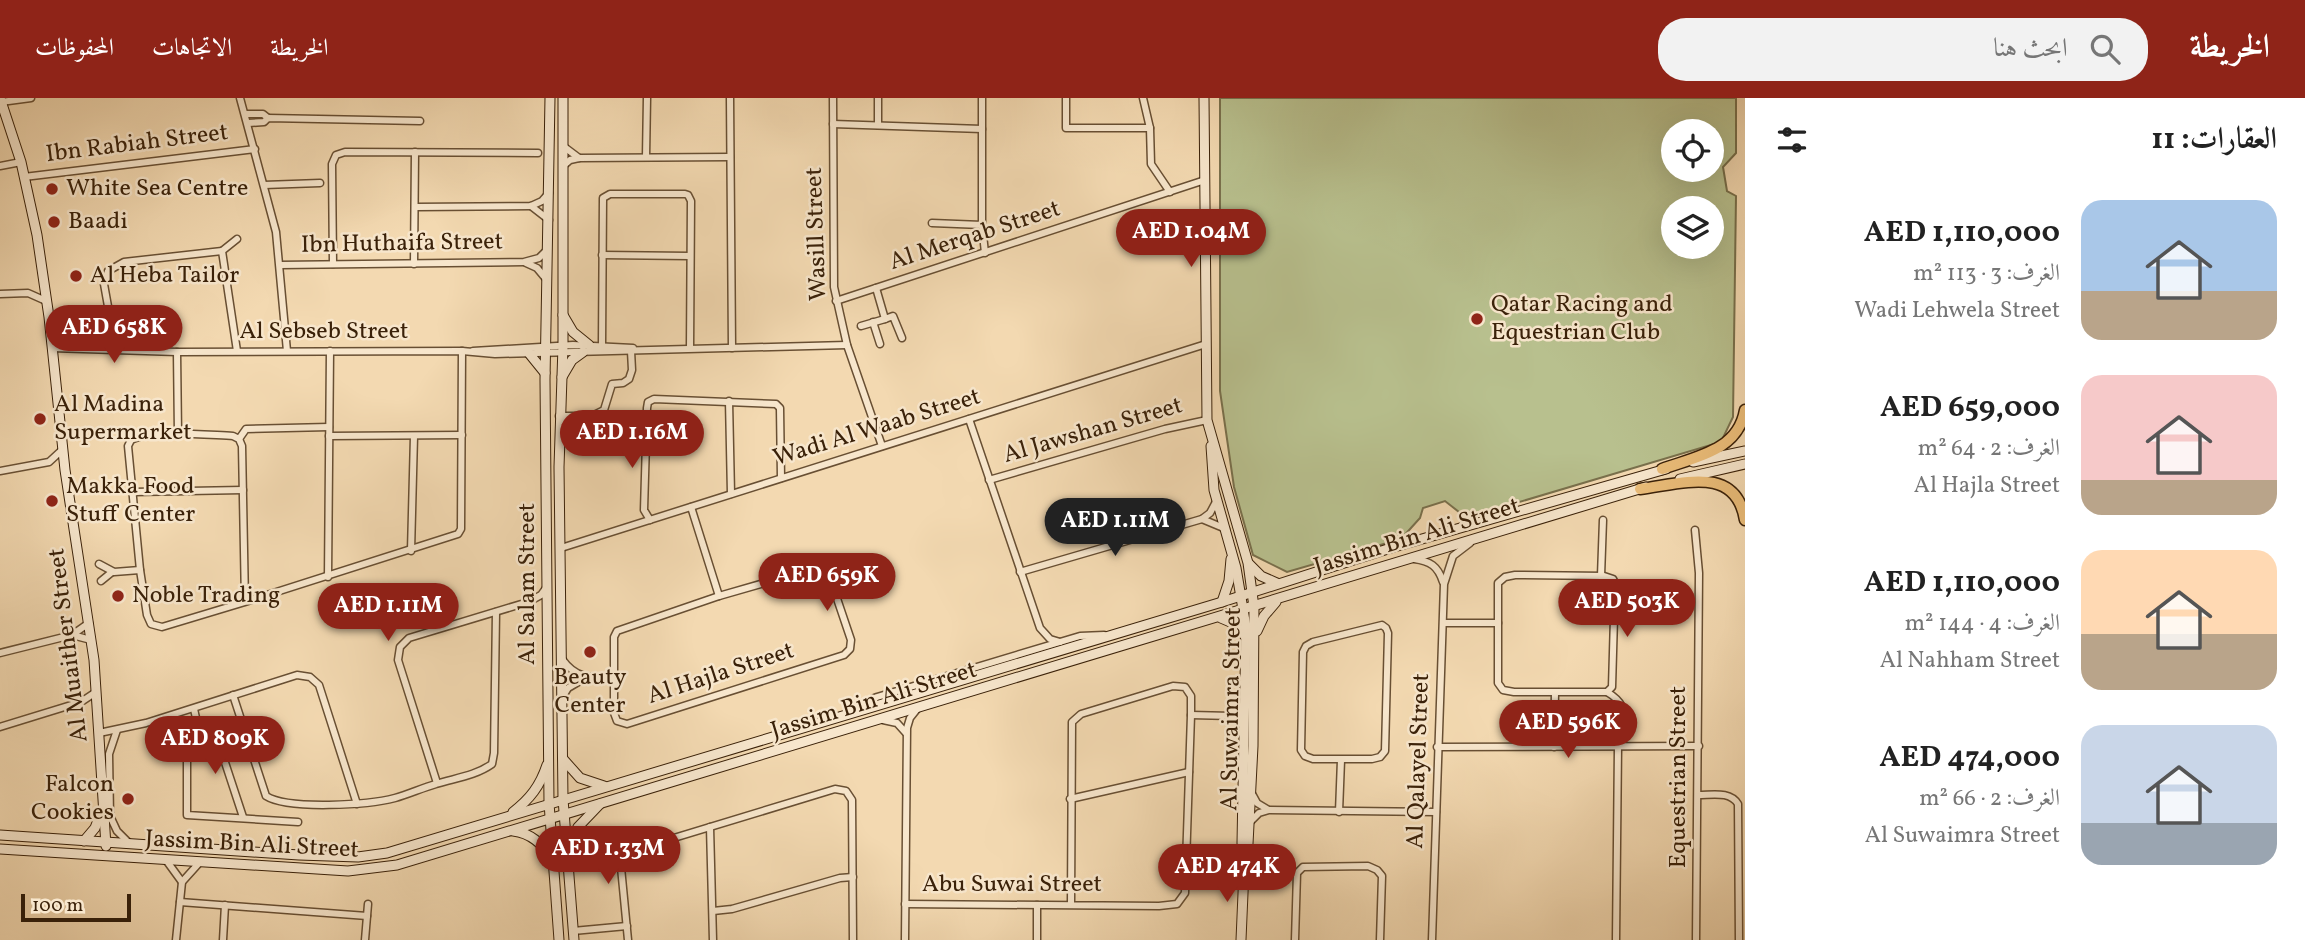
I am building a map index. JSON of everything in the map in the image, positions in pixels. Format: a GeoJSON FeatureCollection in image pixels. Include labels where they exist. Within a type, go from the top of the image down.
{"type":"FeatureCollection","features":[{"type":"Feature","properties":{"kind":"highway"},"geometry":{"type":"LineString","coordinates":[[1662,470],[1715,450],[1734,438],[1743,421],[1745,410]]}},
{"type":"Feature","properties":{"kind":"highway"},"geometry":{"type":"LineString","coordinates":[[1640,489],[1707,481],[1718,483],[1736,496],[1745,520]]}},
{"type":"Feature","properties":{"kind":"street"},"geometry":{"type":"LineString","coordinates":[[1,100],[31,98]]}},
{"type":"Feature","properties":{"kind":"street"},"geometry":{"type":"LineString","coordinates":[[240,98],[276,232],[287,351]]}},
{"type":"Feature","properties":{"kind":"street","name":"Al Salam Street"},"geometry":{"type":"LineString","coordinates":[[551,98],[545,373],[549,803],[559,940]]}},
{"type":"Feature","properties":{"kind":"street","name":"Al Salam Street"},"geometry":{"type":"LineString","coordinates":[[563,98],[563,349],[559,416],[562,696],[564,799],[574,936]]}},
{"type":"Feature","properties":{"kind":"street"},"geometry":{"type":"LineString","coordinates":[[646,157],[647,98]]}},
{"type":"Feature","properties":{"kind":"street"},"geometry":{"type":"LineString","coordinates":[[730,98],[732,348]]}},
{"type":"Feature","properties":{"kind":"street","name":"Wasill Street"},"geometry":{"type":"LineString","coordinates":[[833,98],[836,301],[846,345],[883,446]]}},
{"type":"Feature","properties":{"kind":"street"},"geometry":{"type":"LineString","coordinates":[[878,98],[878,125]]}},
{"type":"Feature","properties":{"kind":"street"},"geometry":{"type":"LineString","coordinates":[[982,98],[982,225],[985,253]]}},
{"type":"Feature","properties":{"kind":"street"},"geometry":{"type":"LineString","coordinates":[[1066,98],[1066,128],[1150,128]]}},
{"type":"Feature","properties":{"kind":"street"},"geometry":{"type":"LineString","coordinates":[[1143,98],[1150,128],[1151,164],[1170,192]]}},
{"type":"Feature","properties":{"kind":"street"},"geometry":{"type":"LineString","coordinates":[[1204,98],[1207,419],[1211,436]]}},
{"type":"Feature","properties":{"kind":"street","name":"Al Muaither Street"},"geometry":{"type":"LineString","coordinates":[[1,100],[21,162],[37,235],[65,470],[97,692],[105,843],[112,857]]}},
{"type":"Feature","properties":{"kind":"street"},"geometry":{"type":"LineString","coordinates":[[245,114],[263,114],[268,118],[420,121]]}},
{"type":"Feature","properties":{"kind":"street"},"geometry":{"type":"LineString","coordinates":[[248,123],[264,122],[268,118]]}},
{"type":"Feature","properties":{"kind":"street"},"geometry":{"type":"LineString","coordinates":[[832,124],[982,128]]}},
{"type":"Feature","properties":{"kind":"street"},"geometry":{"type":"LineString","coordinates":[[563,146],[579,158]]}},
{"type":"Feature","properties":{"kind":"street","name":"Ibn Rabiah Street"},"geometry":{"type":"LineString","coordinates":[[24,177],[255,149]]}},
{"type":"Feature","properties":{"kind":"street"},"geometry":{"type":"LineString","coordinates":[[333,264],[332,164],[336,155],[345,152],[538,153]]}},
{"type":"Feature","properties":{"kind":"street"},"geometry":{"type":"LineString","coordinates":[[414,264],[415,152]]}},
{"type":"Feature","properties":{"kind":"street"},"geometry":{"type":"LineString","coordinates":[[563,166],[570,160],[579,158],[730,157]]}},
{"type":"Feature","properties":{"kind":"street"},"geometry":{"type":"LineString","coordinates":[[0,166],[21,162]]}},
{"type":"Feature","properties":{"kind":"street","name":"Al Merqab Street"},"geometry":{"type":"LineString","coordinates":[[836,301],[1205,180]]}},
{"type":"Feature","properties":{"kind":"street"},"geometry":{"type":"LineString","coordinates":[[264,185],[320,183]]}},
{"type":"Feature","properties":{"kind":"street"},"geometry":{"type":"LineString","coordinates":[[416,207],[531,206],[542,201],[550,191]]}},
{"type":"Feature","properties":{"kind":"street"},"geometry":{"type":"LineString","coordinates":[[602,345],[602,202],[606,195],[685,194],[691,201],[690,348]]}},
{"type":"Feature","properties":{"kind":"street"},"geometry":{"type":"LineString","coordinates":[[531,206],[542,212],[550,222]]}},
{"type":"Feature","properties":{"kind":"street"},"geometry":{"type":"LineString","coordinates":[[932,223],[982,225]]}},
{"type":"Feature","properties":{"kind":"street"},"geometry":{"type":"LineString","coordinates":[[116,351],[104,284],[108,271],[124,262],[222,251],[237,239]]}},
{"type":"Feature","properties":{"kind":"street","name":"Ibn Huthaifa Street"},"geometry":{"type":"LineString","coordinates":[[280,265],[524,262],[539,258],[548,248]]}},
{"type":"Feature","properties":{"kind":"street"},"geometry":{"type":"LineString","coordinates":[[222,251],[237,351]]}},
{"type":"Feature","properties":{"kind":"street"},"geometry":{"type":"LineString","coordinates":[[602,255],[690,256]]}},
{"type":"Feature","properties":{"kind":"street","name":"Ibn Huthaifa Street"},"geometry":{"type":"LineString","coordinates":[[524,262],[537,268],[548,284]]}},
{"type":"Feature","properties":{"kind":"street"},"geometry":{"type":"LineString","coordinates":[[0,294],[28,293],[38,288],[43,280]]}},
{"type":"Feature","properties":{"kind":"street"},"geometry":{"type":"LineString","coordinates":[[876,288],[885,318]]}},
{"type":"Feature","properties":{"kind":"street"},"geometry":{"type":"LineString","coordinates":[[28,293],[46,301]]}},
{"type":"Feature","properties":{"kind":"street"},"geometry":{"type":"LineString","coordinates":[[561,378],[572,360],[586,349],[563,313]]}},
{"type":"Feature","properties":{"kind":"street"},"geometry":{"type":"LineString","coordinates":[[861,326],[893,316],[902,338]]}},
{"type":"Feature","properties":{"kind":"street"},"geometry":{"type":"LineString","coordinates":[[873,322],[880,344]]}},
{"type":"Feature","properties":{"kind":"street","name":"Wadi Al Waab Street"},"geometry":{"type":"LineString","coordinates":[[561,548],[1206,344]]}},
{"type":"Feature","properties":{"kind":"street","name":"Al Sebseb Street"},"geometry":{"type":"LineString","coordinates":[[586,349],[602,345],[639,349],[846,345]]}},
{"type":"Feature","properties":{"kind":"street","name":"Al Sebseb Street"},"geometry":{"type":"LineString","coordinates":[[52,348],[177,352],[639,349]]}},
{"type":"Feature","properties":{"kind":"street","name":"Al Sebseb Street"},"geometry":{"type":"LineString","coordinates":[[471,351],[486,354],[547,349]]}},
{"type":"Feature","properties":{"kind":"street"},"geometry":{"type":"LineString","coordinates":[[328,577],[330,351]]}},
{"type":"Feature","properties":{"kind":"street"},"geometry":{"type":"LineString","coordinates":[[245,602],[243,446],[239,439],[233,436],[178,435],[139,436],[131,440],[128,446],[147,615],[151,624],[162,626],[245,602],[328,577],[453,537],[461,529],[462,351]]}},
{"type":"Feature","properties":{"kind":"street"},"geometry":{"type":"LineString","coordinates":[[559,416],[592,416],[604,410],[612,384],[623,383],[629,379],[632,370],[631,351]]}},
{"type":"Feature","properties":{"kind":"street"},"geometry":{"type":"LineString","coordinates":[[177,352],[178,435]]}},
{"type":"Feature","properties":{"kind":"street"},"geometry":{"type":"LineString","coordinates":[[528,352],[545,373]]}},
{"type":"Feature","properties":{"kind":"street"},"geometry":{"type":"LineString","coordinates":[[650,520],[644,510],[648,402],[654,399],[771,402],[780,408],[781,478]]}},
{"type":"Feature","properties":{"kind":"street"},"geometry":{"type":"LineString","coordinates":[[729,401],[730,494]]}},
{"type":"Feature","properties":{"kind":"street"},"geometry":{"type":"LineString","coordinates":[[969,419],[1040,628],[1050,639],[1060,642]]}},
{"type":"Feature","properties":{"kind":"street","name":"Al Jawshan Street"},"geometry":{"type":"LineString","coordinates":[[989,480],[1207,419]]}},
{"type":"Feature","properties":{"kind":"street"},"geometry":{"type":"LineString","coordinates":[[239,439],[246,429],[329,427]]}},
{"type":"Feature","properties":{"kind":"street"},"geometry":{"type":"LineString","coordinates":[[329,436],[462,435]]}},
{"type":"Feature","properties":{"kind":"street"},"geometry":{"type":"LineString","coordinates":[[411,551],[414,436]]}},
{"type":"Feature","properties":{"kind":"street","name":"Al Suwaimra Street"},"geometry":{"type":"LineString","coordinates":[[1211,436],[1211,471],[1232,551],[1250,638],[1251,791],[1241,940]]}},
{"type":"Feature","properties":{"kind":"street","name":"Al Suwaimra Street"},"geometry":{"type":"LineString","coordinates":[[1211,436],[1248,563],[1254,607],[1243,728],[1244,870]]}},
{"type":"Feature","properties":{"kind":"street"},"geometry":{"type":"LineString","coordinates":[[0,471],[50,461],[63,450]]}},
{"type":"Feature","properties":{"kind":"street"},"geometry":{"type":"LineString","coordinates":[[1741,452],[1744,459],[1742,465]]}},
{"type":"Feature","properties":{"kind":"street","name":"Jassim Bin Ali Street"},"geometry":{"type":"LineString","coordinates":[[0,835],[358,857],[411,847],[1430,536],[1662,470],[1741,452]]}},
{"type":"Feature","properties":{"kind":"street"},"geometry":{"type":"LineString","coordinates":[[50,461],[65,470]]}},
{"type":"Feature","properties":{"kind":"street","name":"Jassim Bin Ali Street"},"geometry":{"type":"LineString","coordinates":[[0,849],[365,871],[397,865],[1640,489],[1742,465]]}},
{"type":"Feature","properties":{"kind":"street"},"geometry":{"type":"LineString","coordinates":[[133,492],[243,490]]}},
{"type":"Feature","properties":{"kind":"street"},"geometry":{"type":"LineString","coordinates":[[1020,572],[1202,519],[1213,509],[1217,500]]}},
{"type":"Feature","properties":{"kind":"street"},"geometry":{"type":"LineString","coordinates":[[691,507],[719,596]]}},
{"type":"Feature","properties":{"kind":"street"},"geometry":{"type":"LineString","coordinates":[[1202,519],[1226,530]]}},
{"type":"Feature","properties":{"kind":"street"},"geometry":{"type":"LineString","coordinates":[[1602,576],[1603,520]]}},
{"type":"Feature","properties":{"kind":"street","name":"Equestrian Street"},"geometry":{"type":"LineString","coordinates":[[1695,530],[1699,573],[1696,940]]}},
{"type":"Feature","properties":{"kind":"street","name":"Al Qalayel Street"},"geometry":{"type":"LineString","coordinates":[[1432,940],[1444,584],[1453,556],[1478,539]]}},
{"type":"Feature","properties":{"kind":"street"},"geometry":{"type":"LineString","coordinates":[[1222,601],[1230,575],[1232,551]]}},
{"type":"Feature","properties":{"kind":"street"},"geometry":{"type":"LineString","coordinates":[[1408,559],[1427,561],[1435,566],[1444,584]]}},
{"type":"Feature","properties":{"kind":"street"},"geometry":{"type":"LineString","coordinates":[[1248,563],[1261,576],[1278,583]]}},
{"type":"Feature","properties":{"kind":"street"},"geometry":{"type":"LineString","coordinates":[[99,564],[114,572]]}},
{"type":"Feature","properties":{"kind":"street","name":"Al Hajla Street"},"geometry":{"type":"LineString","coordinates":[[823,568],[828,572],[851,640],[849,649],[844,655],[627,724],[617,720],[614,713],[614,637],[617,631],[719,596],[823,568]]}},
{"type":"Feature","properties":{"kind":"street"},"geometry":{"type":"LineString","coordinates":[[101,581],[114,572],[140,570]]}},
{"type":"Feature","properties":{"kind":"street"},"geometry":{"type":"LineString","coordinates":[[1607,692],[1612,687],[1615,583],[1609,576],[1514,575],[1505,577],[1498,583],[1497,683],[1503,690],[1607,692],[1620,699],[1624,733]]}},
{"type":"Feature","properties":{"kind":"street"},"geometry":{"type":"LineString","coordinates":[[437,783],[398,660],[400,648],[409,638],[528,602],[541,595],[548,586]]}},
{"type":"Feature","properties":{"kind":"street"},"geometry":{"type":"LineString","coordinates":[[1219,618],[1236,624],[1250,638],[1264,616],[1281,598]]}},
{"type":"Feature","properties":{"kind":"street"},"geometry":{"type":"LineString","coordinates":[[528,602],[540,604],[548,610]]}},
{"type":"Feature","properties":{"kind":"street"},"geometry":{"type":"LineString","coordinates":[[233,695],[267,796],[281,803],[358,804],[394,798],[482,771],[492,764],[494,753],[496,612]]}},
{"type":"Feature","properties":{"kind":"street"},"geometry":{"type":"LineString","coordinates":[[1444,623],[1498,622]]}},
{"type":"Feature","properties":{"kind":"street"},"geometry":{"type":"LineString","coordinates":[[0,653],[72,635],[89,623]]}},
{"type":"Feature","properties":{"kind":"street"},"geometry":{"type":"LineString","coordinates":[[1382,625],[1388,633],[1385,751],[1372,760],[1341,760],[1313,759],[1305,756],[1301,750],[1303,652],[1306,646],[1313,642],[1382,625]]}},
{"type":"Feature","properties":{"kind":"street"},"geometry":{"type":"LineString","coordinates":[[1032,650],[1038,640],[1040,628]]}},
{"type":"Feature","properties":{"kind":"street"},"geometry":{"type":"LineString","coordinates":[[72,635],[91,640]]}},
{"type":"Feature","properties":{"kind":"street"},"geometry":{"type":"LineString","coordinates":[[854,711],[872,699],[1032,650],[1086,635],[1106,636]]}},
{"type":"Feature","properties":{"kind":"street"},"geometry":{"type":"LineString","coordinates":[[562,659],[568,668],[585,678],[568,688],[562,696]]}},
{"type":"Feature","properties":{"kind":"street"},"geometry":{"type":"LineString","coordinates":[[99,733],[194,709],[297,675],[310,677],[319,685],[358,804]]}},
{"type":"Feature","properties":{"kind":"street","name":"Al Hajla Street"},"geometry":{"type":"LineString","coordinates":[[585,678],[614,678]]}},
{"type":"Feature","properties":{"kind":"street","name":"Abu Suwai Street"},"geometry":{"type":"LineString","coordinates":[[905,904],[1169,906],[1182,900],[1185,893],[1191,715],[1191,696],[1185,687],[1173,686],[1078,715],[1070,729],[1070,799]]}},
{"type":"Feature","properties":{"kind":"street"},"geometry":{"type":"LineString","coordinates":[[0,727],[81,702],[97,692]]}},
{"type":"Feature","properties":{"kind":"street"},"geometry":{"type":"LineString","coordinates":[[1554,747],[1555,693]]}},
{"type":"Feature","properties":{"kind":"street"},"geometry":{"type":"LineString","coordinates":[[81,702],[97,704]]}},
{"type":"Feature","properties":{"kind":"street"},"geometry":{"type":"LineString","coordinates":[[1232,716],[1244,704]]}},
{"type":"Feature","properties":{"kind":"street"},"geometry":{"type":"LineString","coordinates":[[905,940],[906,735],[908,723],[918,708]]}},
{"type":"Feature","properties":{"kind":"street"},"geometry":{"type":"LineString","coordinates":[[194,709],[198,727]]}},
{"type":"Feature","properties":{"kind":"street"},"geometry":{"type":"LineString","coordinates":[[1191,715],[1232,716],[1243,728]]}},
{"type":"Feature","properties":{"kind":"street"},"geometry":{"type":"LineString","coordinates":[[879,719],[897,723],[906,735]]}},
{"type":"Feature","properties":{"kind":"street"},"geometry":{"type":"LineString","coordinates":[[243,817],[213,726],[198,727],[187,733],[186,813],[189,817],[243,817],[298,822]]}},
{"type":"Feature","properties":{"kind":"street","name":"Al Muaither Street"},"geometry":{"type":"LineString","coordinates":[[117,730],[109,754],[110,816],[117,831],[130,844]]}},
{"type":"Feature","properties":{"kind":"street"},"geometry":{"type":"LineString","coordinates":[[1616,940],[1618,746]]}},
{"type":"Feature","properties":{"kind":"street"},"geometry":{"type":"LineString","coordinates":[[1437,747],[1699,746]]}},
{"type":"Feature","properties":{"kind":"street"},"geometry":{"type":"LineString","coordinates":[[563,759],[580,778],[605,786]]}},
{"type":"Feature","properties":{"kind":"street"},"geometry":{"type":"LineString","coordinates":[[506,817],[527,801],[536,790],[549,760]]}},
{"type":"Feature","properties":{"kind":"street"},"geometry":{"type":"LineString","coordinates":[[1339,812],[1341,760]]}},
{"type":"Feature","properties":{"kind":"street"},"geometry":{"type":"LineString","coordinates":[[1071,905],[1070,799],[1188,772]]}},
{"type":"Feature","properties":{"kind":"street"},"geometry":{"type":"LineString","coordinates":[[628,940],[620,857],[631,850],[835,789],[846,791],[852,800],[853,940]]}},
{"type":"Feature","properties":{"kind":"street"},"geometry":{"type":"LineString","coordinates":[[1251,791],[1257,803],[1269,810]]}},
{"type":"Feature","properties":{"kind":"street"},"geometry":{"type":"LineString","coordinates":[[1698,794],[1731,796],[1737,802],[1739,940]]}},
{"type":"Feature","properties":{"kind":"street"},"geometry":{"type":"LineString","coordinates":[[567,849],[578,827],[601,803]]}},
{"type":"Feature","properties":{"kind":"street"},"geometry":{"type":"LineString","coordinates":[[84,841],[94,828],[103,808]]}},
{"type":"Feature","properties":{"kind":"street"},"geometry":{"type":"LineString","coordinates":[[1249,824],[1255,816],[1269,810],[1436,813]]}},
{"type":"Feature","properties":{"kind":"street"},"geometry":{"type":"LineString","coordinates":[[710,827],[713,940]]}},
{"type":"Feature","properties":{"kind":"street"},"geometry":{"type":"LineString","coordinates":[[508,830],[522,832],[536,840],[552,859]]}},
{"type":"Feature","properties":{"kind":"street"},"geometry":{"type":"LineString","coordinates":[[166,860],[182,882]]}},
{"type":"Feature","properties":{"kind":"street"},"geometry":{"type":"LineString","coordinates":[[176,940],[182,882],[200,862]]}},
{"type":"Feature","properties":{"kind":"street"},"geometry":{"type":"LineString","coordinates":[[1295,940],[1297,873],[1303,867],[1368,866],[1382,876],[1380,940]]}},
{"type":"Feature","properties":{"kind":"street"},"geometry":{"type":"LineString","coordinates":[[713,911],[732,909],[840,878],[853,877]]}},
{"type":"Feature","properties":{"kind":"street"},"geometry":{"type":"LineString","coordinates":[[180,902],[367,916]]}},
{"type":"Feature","properties":{"kind":"street"},"geometry":{"type":"LineString","coordinates":[[365,940],[368,904]]}},
{"type":"Feature","properties":{"kind":"street"},"geometry":{"type":"LineString","coordinates":[[223,940],[225,905]]}},
{"type":"Feature","properties":{"kind":"street"},"geometry":{"type":"LineString","coordinates":[[1037,905],[1037,940]]}},
{"type":"Feature","properties":{"kind":"street"},"geometry":{"type":"LineString","coordinates":[[574,936],[627,926]]}},
{"type":"Feature","properties":{"kind":"green space","name":"Qatar Racing and Equestrian Club"},"geometry":{"type":"Polygon","coordinates":[[[1220,98],[1736,98],[1736,153],[1724,166],[1724,119],[1661,119],[1661,182],[1724,182],[1724,173],[1727,191],[1736,196],[1733,417],[1721,442],[1479,514],[1459,512],[1445,501],[1423,508],[1420,518],[1401,539],[1287,572],[1253,555],[1234,487],[1220,391],[1220,98]]]}},
{"type":"Feature","properties":{"kind":"place","name":"White Sea Centre"},"geometry":{"type":"Point","coordinates":[52,189]}},
{"type":"Feature","properties":{"kind":"place","name":"Baadi"},"geometry":{"type":"Point","coordinates":[54,222]}},
{"type":"Feature","properties":{"kind":"place","name":"Al Heba Tailor"},"geometry":{"type":"Point","coordinates":[76,276]}},
{"type":"Feature","properties":{"kind":"place","name":"Qatar Racing and Equestrian Club"},"geometry":{"type":"Point","coordinates":[1477,319]}},
{"type":"Feature","properties":{"kind":"place","name":"Al Madina Supermarket"},"geometry":{"type":"Point","coordinates":[40,419]}},
{"type":"Feature","properties":{"kind":"place","name":"Makka Food Stuff Center"},"geometry":{"type":"Point","coordinates":[52,501]}},
{"type":"Feature","properties":{"kind":"place","name":"Noble Trading"},"geometry":{"type":"Point","coordinates":[118,596]}},
{"type":"Feature","properties":{"kind":"place","name":"Beauty Center"},"geometry":{"type":"Point","coordinates":[590,652]}},
{"type":"Feature","properties":{"kind":"place","name":"Falcon Cookies"},"geometry":{"type":"Point","coordinates":[128,799]}}]}
